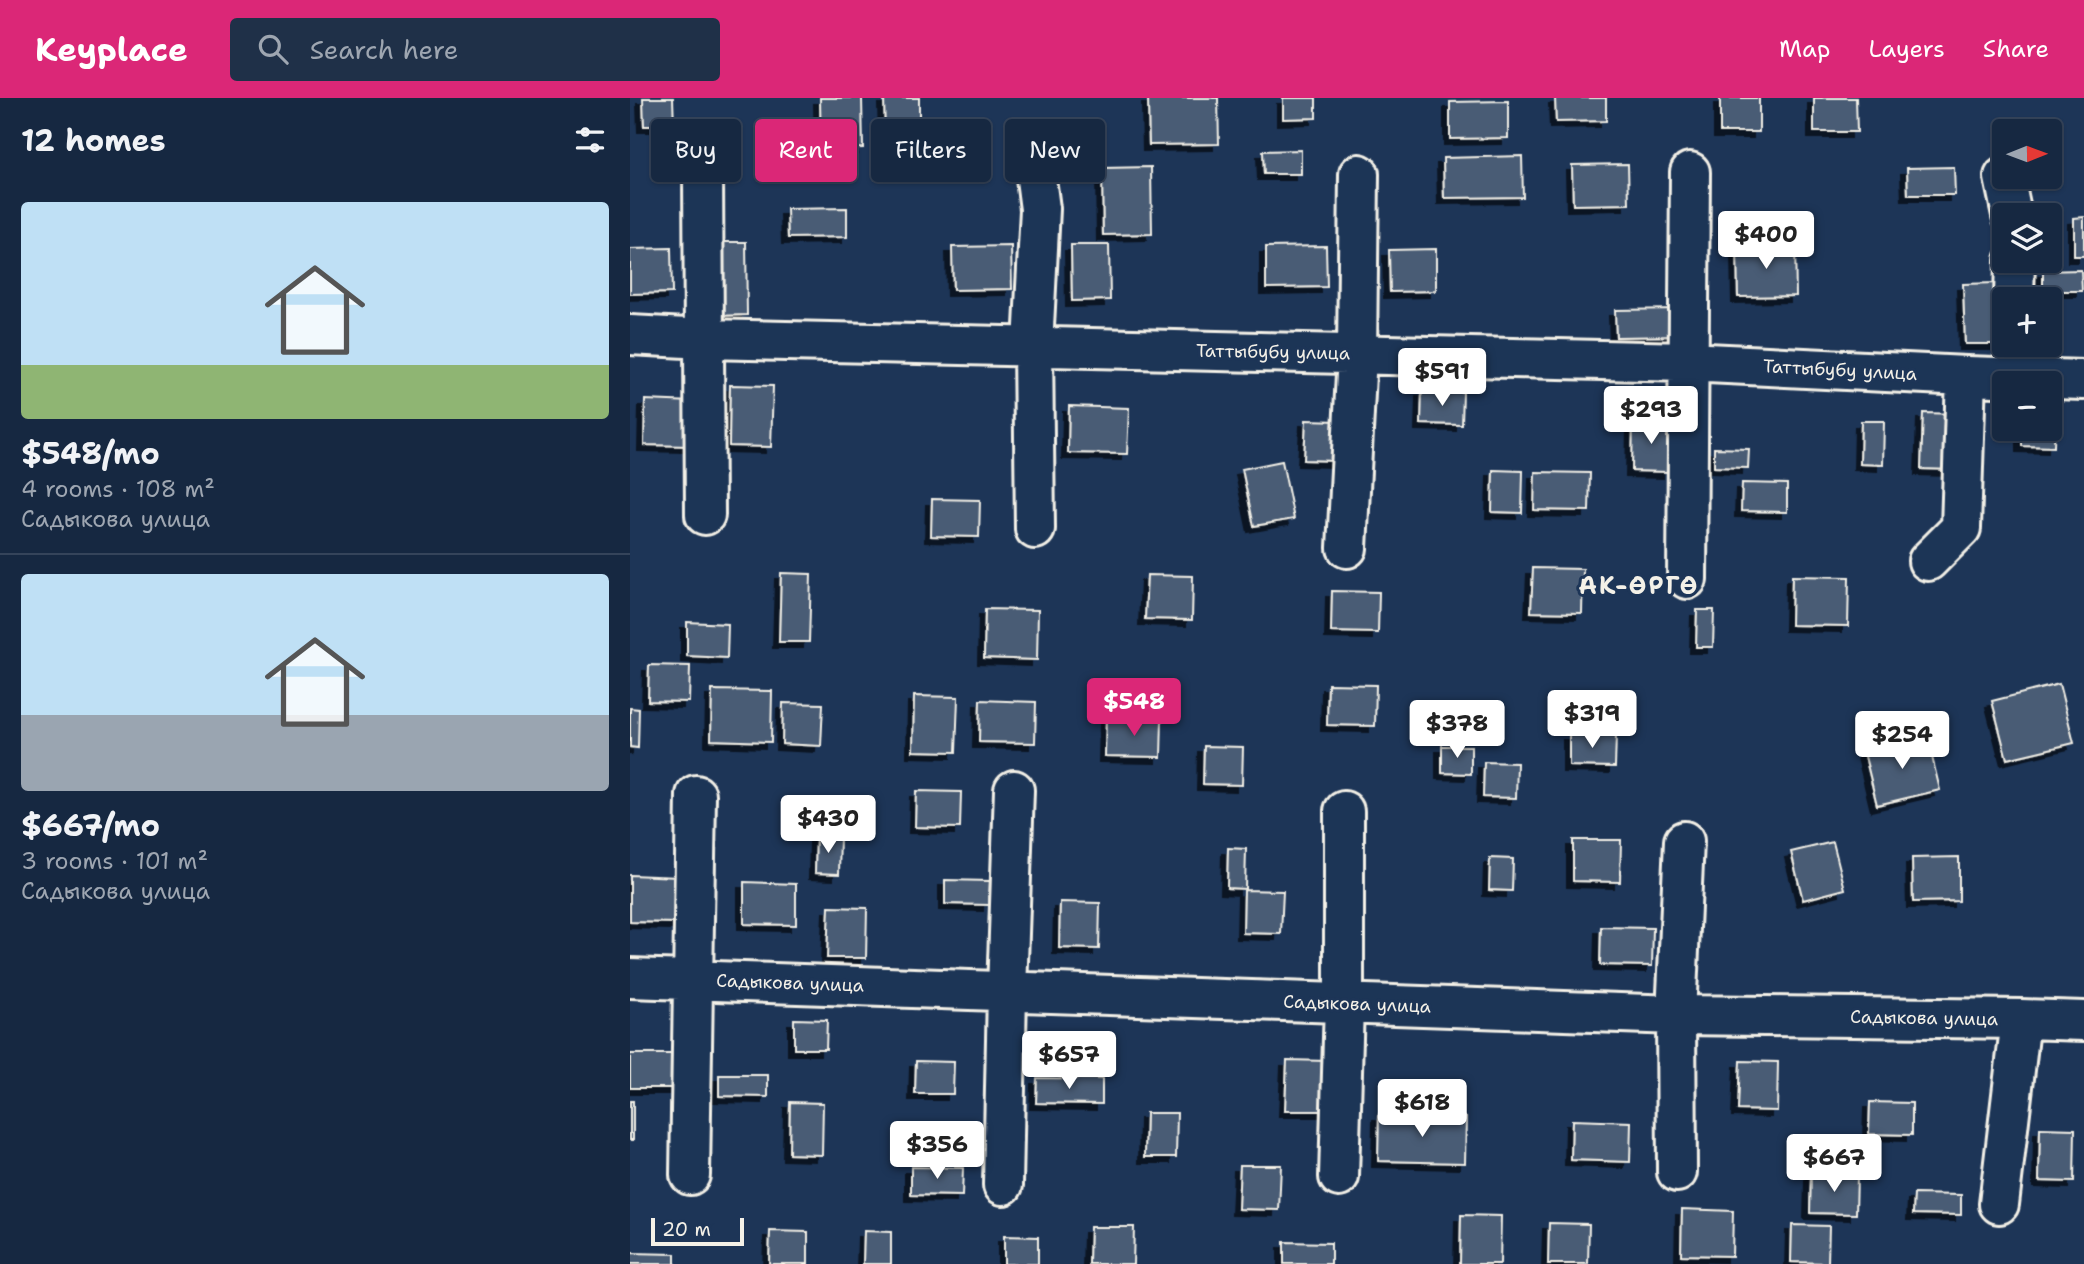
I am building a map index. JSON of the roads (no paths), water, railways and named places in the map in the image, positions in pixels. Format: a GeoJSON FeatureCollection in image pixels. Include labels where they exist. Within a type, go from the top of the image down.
{"type":"FeatureCollection","features":[{"type":"Feature","properties":{"kind":"street"},"geometry":{"type":"LineString","coordinates":[[1687,579],[1690,172]]}},
{"type":"Feature","properties":{"kind":"street"},"geometry":{"type":"LineString","coordinates":[[1347,548],[1357,354],[1359,174]]}},
{"type":"Feature","properties":{"kind":"street"},"geometry":{"type":"LineString","coordinates":[[703,182],[705,516]]}},
{"type":"Feature","properties":{"kind":"street"},"geometry":{"type":"LineString","coordinates":[[1035,529],[1033,346],[1041,209],[1037,182]]}},
{"type":"Feature","properties":{"kind":"street","name":"Таттыбубу улица"},"geometry":{"type":"LineString","coordinates":[[630,335],[1687,362],[1966,376],[2012,361],[2084,380]]}},
{"type":"Feature","properties":{"kind":"street"},"geometry":{"type":"LineString","coordinates":[[1928,561],[1961,528],[1966,376]]}},
{"type":"Feature","properties":{"kind":"street"},"geometry":{"type":"LineString","coordinates":[[1003,1185],[1014,790]]}},
{"type":"Feature","properties":{"kind":"street"},"geometry":{"type":"LineString","coordinates":[[690,1175],[696,795]]}},
{"type":"Feature","properties":{"kind":"street"},"geometry":{"type":"LineString","coordinates":[[1339,1177],[1344,1003],[1344,811]]}},
{"type":"Feature","properties":{"kind":"street"},"geometry":{"type":"LineString","coordinates":[[1677,1172],[1676,1015],[1684,841]]}},
{"type":"Feature","properties":{"kind":"street","name":"Садыкова улица"},"geometry":{"type":"LineString","coordinates":[[630,978],[1676,1015],[2084,1021]]}},
{"type":"Feature","properties":{"kind":"street"},"geometry":{"type":"LineString","coordinates":[[1999,1204],[2021,1019]]}},
{"type":"Feature","properties":{"kind":"district","name":"АК-ӨРГӨ"},"geometry":{"type":"Point","coordinates":[1639,586]}}]}
